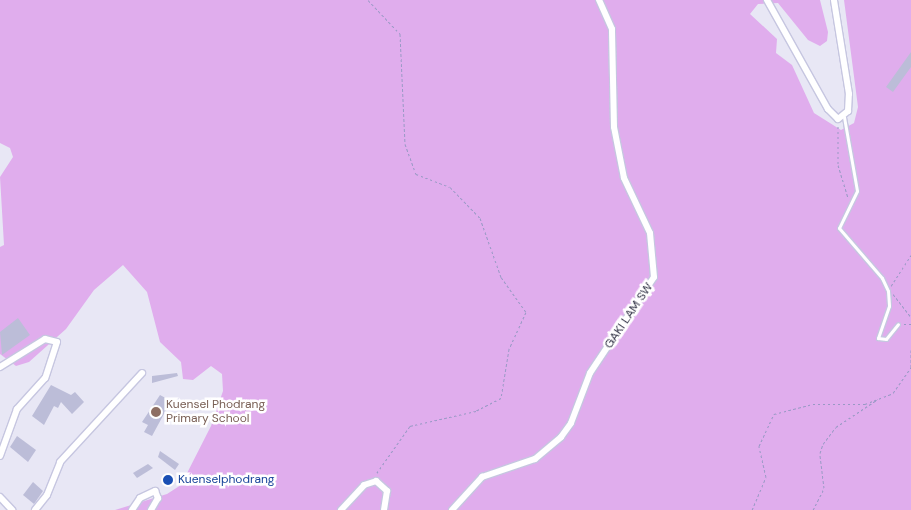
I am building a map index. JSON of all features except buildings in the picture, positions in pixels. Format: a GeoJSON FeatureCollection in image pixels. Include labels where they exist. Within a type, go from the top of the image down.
{"type":"FeatureCollection","features":[{"type":"Feature","properties":{"kind":"street","name":"GAKI LAM SW"},"geometry":{"type":"LineString","coordinates":[[452,510],[482,477],[535,458],[561,437],[571,423],[590,373],[654,277],[650,233],[624,178],[614,127],[612,29],[599,0]]}},
{"type":"Feature","properties":{"kind":"street"},"geometry":{"type":"LineString","coordinates":[[767,0],[828,109],[841,118],[849,94],[834,0]]}},
{"type":"Feature","properties":{"kind":"street"},"geometry":{"type":"LineString","coordinates":[[0,367],[45,339],[57,342],[45,378],[17,409],[0,456]]}},
{"type":"Feature","properties":{"kind":"street"},"geometry":{"type":"LineString","coordinates":[[35,510],[47,495],[60,462],[142,373]]}},
{"type":"Feature","properties":{"kind":"street"},"geometry":{"type":"LineString","coordinates":[[341,510],[371,481],[384,485],[387,491],[384,510]]}},
{"type":"Feature","properties":{"kind":"street"},"geometry":{"type":"LineString","coordinates":[[132,510],[140,498],[155,491],[158,498],[152,510]]}},
{"type":"Feature","properties":{"kind":"street"},"geometry":{"type":"LineString","coordinates":[[0,497],[12,510]]}},
{"type":"Feature","properties":{"kind":"lane"},"geometry":{"type":"LineString","coordinates":[[841,118],[856,191],[853,205],[842,222],[842,235],[873,266],[888,291],[889,306],[878,338],[886,339],[898,324]]}},
{"type":"Feature","properties":{"kind":"path"},"geometry":{"type":"LineString","coordinates":[[368,0],[400,34],[405,144],[416,174],[450,187],[480,218],[485,240],[502,277],[526,312],[509,350],[501,398],[476,411],[410,426],[371,481]]}},
{"type":"Feature","properties":{"kind":"path"},"geometry":{"type":"LineString","coordinates":[[841,118],[838,165],[853,205]]}},
{"type":"Feature","properties":{"kind":"path"},"geometry":{"type":"LineString","coordinates":[[911,255],[888,291],[911,317]]}},
{"type":"Feature","properties":{"kind":"path"},"geometry":{"type":"LineString","coordinates":[[898,324],[911,324]]}},
{"type":"Feature","properties":{"kind":"path"},"geometry":{"type":"LineString","coordinates":[[752,510],[766,477],[758,446],[774,414],[813,404],[865,404],[893,393],[905,379],[911,350]]}},
{"type":"Feature","properties":{"kind":"path"},"geometry":{"type":"LineString","coordinates":[[813,510],[824,488],[820,453],[828,437],[883,397]]}},
{"type":"Feature","properties":{"kind":"shaded area"},"geometry":{"type":"Polygon","coordinates":[[[0,0],[820,0],[828,32],[827,41],[820,46],[808,40],[778,3],[758,4],[750,14],[777,39],[776,53],[792,65],[814,113],[841,130],[854,123],[858,107],[844,0],[911,0],[911,510],[115,510],[167,494],[181,485],[211,426],[223,391],[222,374],[211,366],[193,380],[183,379],[181,362],[160,342],[147,292],[123,265],[94,290],[66,329],[29,362],[16,366],[0,354],[0,247],[4,245],[0,177],[13,157],[10,148],[0,143],[0,0]]]}},
{"type":"Feature","properties":{"kind":"place","name":"Kuensel Phodrang Primary School"},"geometry":{"type":"Point","coordinates":[156,412]}},
{"type":"Feature","properties":{"kind":"place","name":"Kuenselphodrang"},"geometry":{"type":"Point","coordinates":[168,480]}}]}
